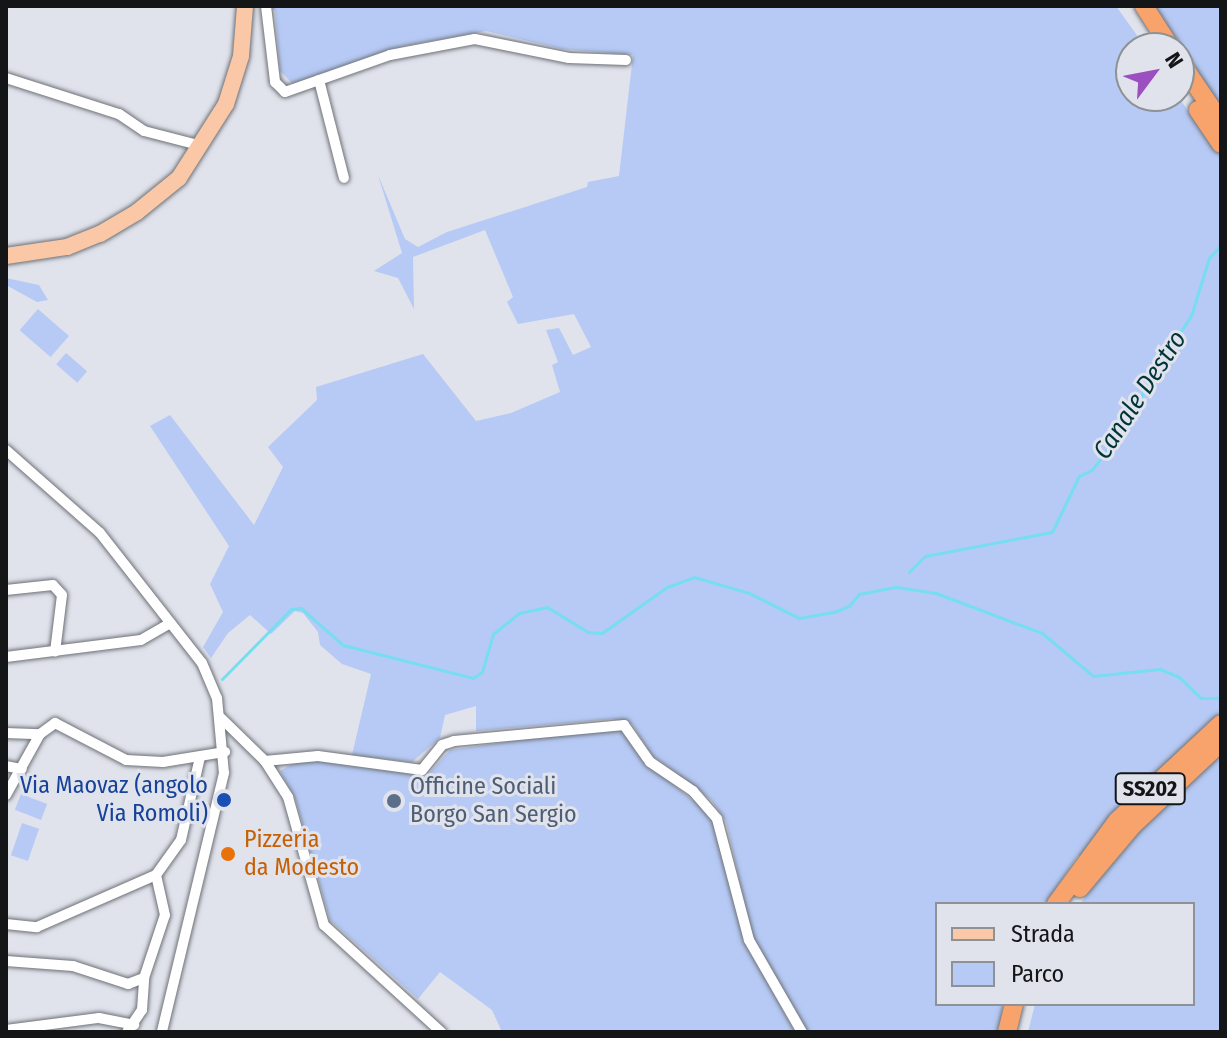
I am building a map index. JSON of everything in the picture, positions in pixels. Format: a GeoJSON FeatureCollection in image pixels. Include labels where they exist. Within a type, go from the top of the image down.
{"type":"FeatureCollection","features":[{"type":"Feature","properties":{"kind":"highway"},"geometry":{"type":"LineString","coordinates":[[1130,6],[1147,32]]}},
{"type":"Feature","properties":{"kind":"highway"},"geometry":{"type":"LineString","coordinates":[[1144,6],[1161,32]]}},
{"type":"Feature","properties":{"kind":"highway"},"geometry":{"type":"LineString","coordinates":[[1195,87],[1215,121],[1221,144]]}},
{"type":"Feature","properties":{"kind":"highway"},"geometry":{"type":"LineString","coordinates":[[1195,100],[1215,121]]}},
{"type":"Feature","properties":{"kind":"highway","name":"SS202"},"geometry":{"type":"LineString","coordinates":[[1071,902],[1090,866],[1140,798],[1221,724]]}},
{"type":"Feature","properties":{"kind":"highway","name":"SS202"},"geometry":{"type":"LineString","coordinates":[[1058,902],[1090,866],[1221,742]]}},
{"type":"Feature","properties":{"kind":"highway"},"geometry":{"type":"LineString","coordinates":[[1007,1032],[1014,1006]]}},
{"type":"Feature","properties":{"kind":"highway"},"geometry":{"type":"LineString","coordinates":[[1020,1032],[1026,1006]]}},
{"type":"Feature","properties":{"kind":"main road"},"geometry":{"type":"LineString","coordinates":[[6,256],[67,247],[100,234],[160,194],[202,146],[234,81],[245,6]]}},
{"type":"Feature","properties":{"kind":"street"},"geometry":{"type":"LineString","coordinates":[[266,6],[277,88],[294,92],[390,55],[475,39],[569,58],[626,60]]}},
{"type":"Feature","properties":{"kind":"street"},"geometry":{"type":"LineString","coordinates":[[6,78],[119,114],[144,131],[202,146]]}},
{"type":"Feature","properties":{"kind":"street"},"geometry":{"type":"LineString","coordinates":[[319,80],[344,178]]}},
{"type":"Feature","properties":{"kind":"street"},"geometry":{"type":"LineString","coordinates":[[6,450],[100,533],[202,663],[221,718],[225,752],[162,1032]]}},
{"type":"Feature","properties":{"kind":"street"},"geometry":{"type":"LineString","coordinates":[[6,590],[53,585],[62,595],[55,652]]}},
{"type":"Feature","properties":{"kind":"street"},"geometry":{"type":"LineString","coordinates":[[6,657],[141,640],[171,623]]}},
{"type":"Feature","properties":{"kind":"street"},"geometry":{"type":"LineString","coordinates":[[221,718],[265,761],[299,823],[324,925],[441,1032]]}},
{"type":"Feature","properties":{"kind":"street"},"geometry":{"type":"LineString","coordinates":[[6,733],[40,734],[64,723],[126,760],[200,757],[225,752]]}},
{"type":"Feature","properties":{"kind":"street"},"geometry":{"type":"LineString","coordinates":[[265,761],[318,756],[422,770],[442,745],[454,741],[624,725],[650,762],[693,791],[717,819],[749,940],[802,1032]]}},
{"type":"Feature","properties":{"kind":"street"},"geometry":{"type":"LineString","coordinates":[[6,795],[40,734]]}},
{"type":"Feature","properties":{"kind":"street"},"geometry":{"type":"LineString","coordinates":[[6,924],[37,927],[156,875],[181,840],[200,757]]}},
{"type":"Feature","properties":{"kind":"street"},"geometry":{"type":"LineString","coordinates":[[6,766],[22,769]]}},
{"type":"Feature","properties":{"kind":"street"},"geometry":{"type":"LineString","coordinates":[[6,1030],[99,1018],[130,1028],[142,1010],[144,978],[165,915],[156,875]]}},
{"type":"Feature","properties":{"kind":"street"},"geometry":{"type":"LineString","coordinates":[[6,961],[73,966],[128,984],[144,978]]}},
{"type":"Feature","properties":{"kind":"green space"},"geometry":{"type":"Polygon","coordinates":[[[270,6],[1116,6],[1135,32],[1115,32],[1115,112],[1189,112],[1200,129],[1221,114],[1221,1032],[1028,1032],[1034,1006],[1195,1006],[1195,902],[1081,902],[1100,875],[1078,855],[1047,902],[935,902],[935,1006],[1003,1006],[999,1032],[807,1032],[752,935],[726,821],[711,800],[652,755],[632,724],[612,719],[476,731],[476,706],[445,715],[440,738],[412,762],[352,755],[371,674],[342,664],[320,645],[318,632],[303,613],[295,611],[271,634],[250,615],[228,633],[211,658],[203,647],[223,612],[210,584],[229,546],[150,426],[170,415],[254,525],[283,467],[268,447],[317,400],[316,387],[423,354],[476,421],[511,413],[560,392],[552,365],[558,362],[546,330],[559,328],[573,355],[591,347],[574,314],[518,324],[507,302],[513,297],[485,230],[413,257],[414,309],[398,278],[374,271],[402,253],[378,175],[405,239],[418,247],[447,232],[587,187],[588,182],[619,176],[633,55],[562,49],[486,31],[404,46],[294,85],[280,71],[275,11],[270,6]]]}},
{"type":"Feature","properties":{"kind":"green space"},"geometry":{"type":"Polygon","coordinates":[[[1154,6],[1221,6],[1221,108],[1195,68],[1195,32],[1171,32],[1154,6]]]}},
{"type":"Feature","properties":{"kind":"green space"},"geometry":{"type":"Polygon","coordinates":[[[6,278],[39,285],[48,300],[37,302],[6,285],[6,278]]]}},
{"type":"Feature","properties":{"kind":"green space"},"geometry":{"type":"Polygon","coordinates":[[[38,309],[69,336],[51,357],[20,330],[38,309]]]}},
{"type":"Feature","properties":{"kind":"green space"},"geometry":{"type":"Polygon","coordinates":[[[66,353],[87,371],[77,383],[56,364],[66,353]]]}},
{"type":"Feature","properties":{"kind":"green space"},"geometry":{"type":"Polygon","coordinates":[[[607,728],[623,731],[643,760],[706,811],[719,832],[756,961],[795,1032],[502,1032],[492,1010],[440,972],[418,999],[330,920],[295,798],[280,771],[294,763],[331,760],[426,777],[450,750],[607,728]]]}},
{"type":"Feature","properties":{"kind":"green space"},"geometry":{"type":"Polygon","coordinates":[[[21,794],[47,804],[41,820],[15,810],[21,794]]]}},
{"type":"Feature","properties":{"kind":"green space"},"geometry":{"type":"Polygon","coordinates":[[[22,823],[39,829],[28,861],[11,855],[22,823]]]}},
{"type":"Feature","properties":{"kind":"waterway","name":"Canale Destro"},"geometry":{"type":"LineString","coordinates":[[909,572],[925,556],[1052,532],[1079,476],[1092,470],[1135,412],[1149,378],[1191,316],[1209,258],[1221,245]]}},
{"type":"Feature","properties":{"kind":"waterway"},"geometry":{"type":"LineString","coordinates":[[222,679],[291,609],[301,608],[343,645],[473,678],[482,672],[493,634],[519,613],[547,607],[588,632],[602,633],[667,587],[694,577],[749,593],[799,618],[834,612],[849,606],[859,594],[896,587],[936,593],[1042,633],[1093,676],[1160,669],[1179,677],[1201,698],[1221,698]]}},
{"type":"Feature","properties":{"kind":"place","name":"Via Maovaz (angolo Via Romoli)"},"geometry":{"type":"Point","coordinates":[224,800]}},
{"type":"Feature","properties":{"kind":"place","name":"Officine Sociali Borgo San Sergio"},"geometry":{"type":"Point","coordinates":[394,801]}},
{"type":"Feature","properties":{"kind":"place","name":"Pizzeria da Modesto"},"geometry":{"type":"Point","coordinates":[228,854]}}]}
